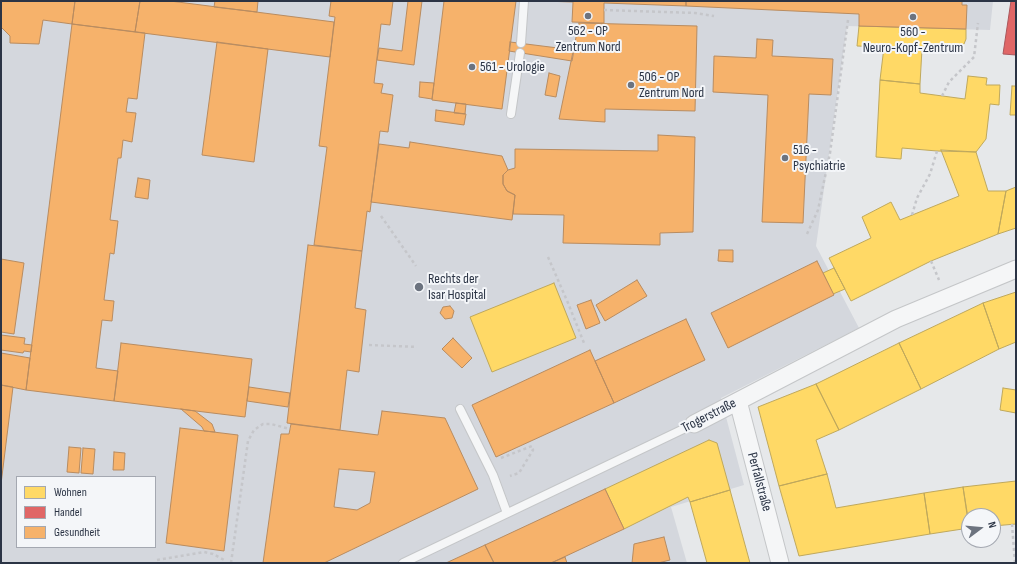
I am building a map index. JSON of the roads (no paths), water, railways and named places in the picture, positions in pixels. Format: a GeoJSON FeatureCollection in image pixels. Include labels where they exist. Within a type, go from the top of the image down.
{"type":"FeatureCollection","features":[{"type":"Feature","properties":{"kind":"street","name":"Trogerstraße"},"geometry":{"type":"LineString","coordinates":[[694,424],[896,319],[1016,269]]}},
{"type":"Feature","properties":{"kind":"street","name":"Perfallstraße"},"geometry":{"type":"LineString","coordinates":[[738,401],[780,563]]}},
{"type":"Feature","properties":{"kind":"lane"},"geometry":{"type":"LineString","coordinates":[[521,43],[524,1]]}},
{"type":"Feature","properties":{"kind":"lane"},"geometry":{"type":"LineString","coordinates":[[511,114],[520,53]]}},
{"type":"Feature","properties":{"kind":"lane"},"geometry":{"type":"LineString","coordinates":[[460,409],[493,475],[507,513]]}},
{"type":"Feature","properties":{"kind":"lane","name":"Trogerstraße"},"geometry":{"type":"LineString","coordinates":[[402,563],[694,424]]}},
{"type":"Feature","properties":{"kind":"place","name":"562 - OP Zentrum Nord"},"geometry":{"type":"Point","coordinates":[588,16]}},
{"type":"Feature","properties":{"kind":"place","name":"560 - Neuro-Kopf-Zentrum"},"geometry":{"type":"Point","coordinates":[913,17]}},
{"type":"Feature","properties":{"kind":"place","name":"561 - Urologie"},"geometry":{"type":"Point","coordinates":[472,67]}},
{"type":"Feature","properties":{"kind":"place","name":"506 - OP Zentrum Nord"},"geometry":{"type":"Point","coordinates":[631,85]}},
{"type":"Feature","properties":{"kind":"place","name":"516 - Psychiatrie"},"geometry":{"type":"Point","coordinates":[785,158]}},
{"type":"Feature","properties":{"kind":"place","name":"Rechts der Isar Hospital"},"geometry":{"type":"Point","coordinates":[419,287]}}]}
